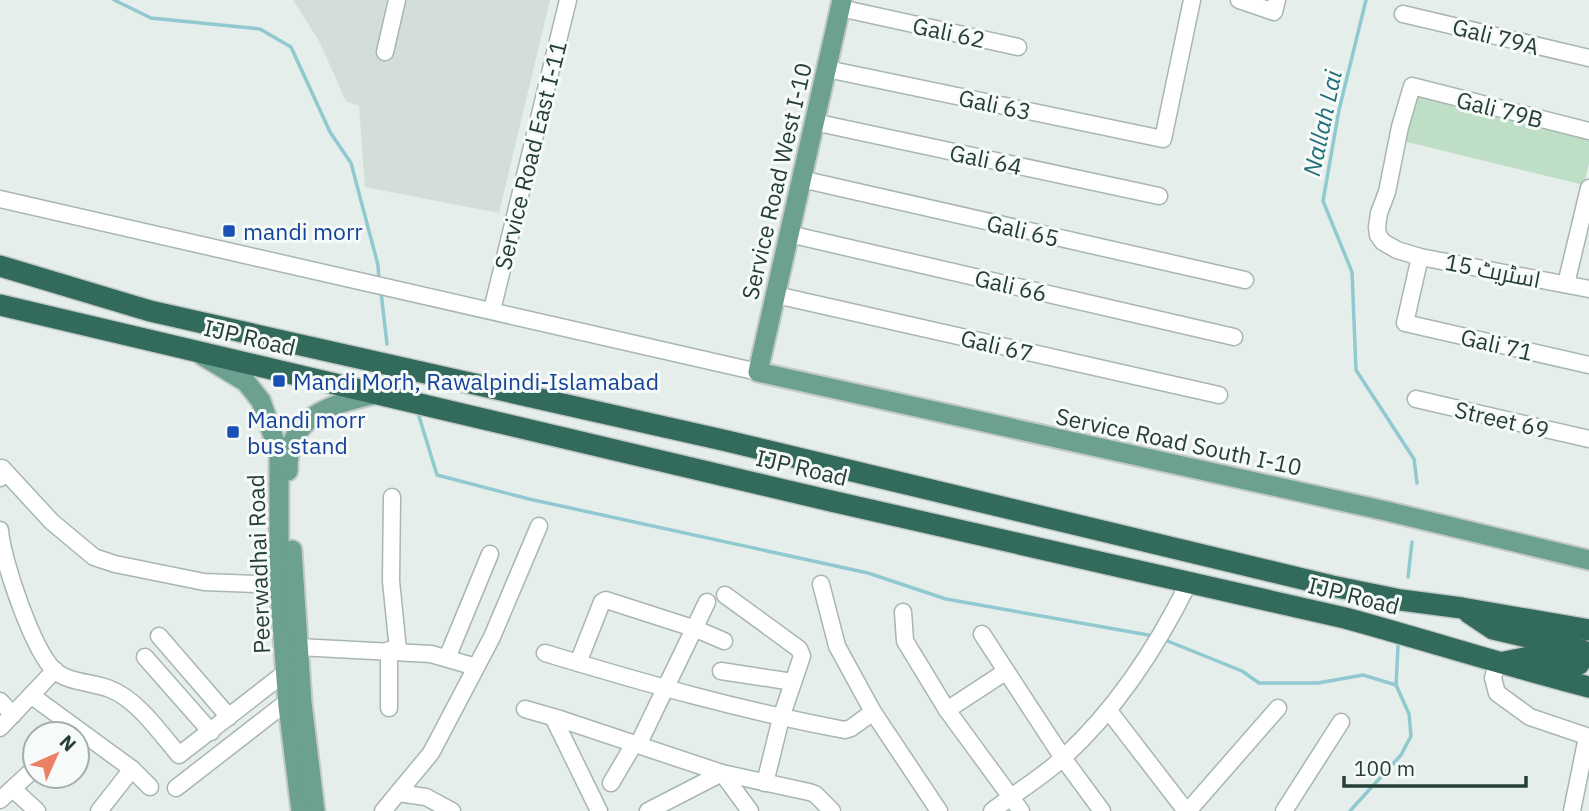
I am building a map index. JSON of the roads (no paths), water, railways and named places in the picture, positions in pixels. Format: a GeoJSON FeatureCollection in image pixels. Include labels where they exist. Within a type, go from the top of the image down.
{"type":"FeatureCollection","features":[{"type":"Feature","properties":{"kind":"highway","name":"IJP Road"},"geometry":{"type":"LineString","coordinates":[[0,266],[150,311],[727,441],[1332,586],[1401,600],[1589,630]]}},
{"type":"Feature","properties":{"kind":"highway","name":"IJP Road"},"geometry":{"type":"LineString","coordinates":[[0,306],[818,498],[1345,618],[1497,664],[1589,687]]}},
{"type":"Feature","properties":{"kind":"highway"},"geometry":{"type":"LineString","coordinates":[[1462,608],[1493,629],[1582,650],[1584,656],[1579,664],[1541,655],[1497,664]]}},
{"type":"Feature","properties":{"kind":"main road","name":"Service Road West I-10"},"geometry":{"type":"LineString","coordinates":[[758,373],[841,4]]}},
{"type":"Feature","properties":{"kind":"main road","name":"Peerwadhai Road"},"geometry":{"type":"LineString","coordinates":[[196,351],[246,382],[261,401],[279,453],[280,586],[288,701],[301,811]]}},
{"type":"Feature","properties":{"kind":"main road","name":"Service Road South I-10"},"geometry":{"type":"LineString","coordinates":[[758,373],[1372,508],[1589,560]]}},
{"type":"Feature","properties":{"kind":"main road"},"geometry":{"type":"LineString","coordinates":[[315,811],[298,647],[287,453],[303,425],[319,411],[342,401],[377,394]]}},
{"type":"Feature","properties":{"kind":"street"},"geometry":{"type":"LineString","coordinates":[[385,52],[397,0]]}},
{"type":"Feature","properties":{"kind":"street","name":"Service Road East I-11"},"geometry":{"type":"LineString","coordinates":[[492,310],[568,0]]}},
{"type":"Feature","properties":{"kind":"street","name":"Gali 63"},"geometry":{"type":"LineString","coordinates":[[827,69],[1163,139],[1192,0]]}},
{"type":"Feature","properties":{"kind":"street"},"geometry":{"type":"LineString","coordinates":[[1239,0],[1274,12],[1277,0]]}},
{"type":"Feature","properties":{"kind":"street","name":"Gali 62"},"geometry":{"type":"LineString","coordinates":[[841,4],[1018,47]]}},
{"type":"Feature","properties":{"kind":"street","name":"Gali 79A"},"geometry":{"type":"LineString","coordinates":[[1403,14],[1589,58]]}},
{"type":"Feature","properties":{"kind":"street","name":"Gali 79B"},"geometry":{"type":"LineString","coordinates":[[1397,250],[1378,235],[1377,228],[1412,86],[1589,131]]}},
{"type":"Feature","properties":{"kind":"street","name":"Gali 64"},"geometry":{"type":"LineString","coordinates":[[814,122],[1158,196]]}},
{"type":"Feature","properties":{"kind":"street","name":"Gali 65"},"geometry":{"type":"LineString","coordinates":[[801,179],[1245,280]]}},
{"type":"Feature","properties":{"kind":"street"},"geometry":{"type":"LineString","coordinates":[[1566,284],[1589,188]]}},
{"type":"Feature","properties":{"kind":"street"},"geometry":{"type":"LineString","coordinates":[[0,199],[403,289],[429,298],[492,310],[758,373]]}},
{"type":"Feature","properties":{"kind":"street","name":"Gali 66"},"geometry":{"type":"LineString","coordinates":[[789,234],[1234,337]]}},
{"type":"Feature","properties":{"kind":"street","name":"اسٹریٹ 15"},"geometry":{"type":"LineString","coordinates":[[1397,250],[1420,257],[1589,289]]}},
{"type":"Feature","properties":{"kind":"street","name":"Gali 71"},"geometry":{"type":"LineString","coordinates":[[1420,257],[1405,323],[1589,365]]}},
{"type":"Feature","properties":{"kind":"street","name":"Gali 67"},"geometry":{"type":"LineString","coordinates":[[776,295],[1219,395]]}},
{"type":"Feature","properties":{"kind":"street","name":"Street 69"},"geometry":{"type":"LineString","coordinates":[[1416,399],[1589,439]]}},
{"type":"Feature","properties":{"kind":"street"},"geometry":{"type":"LineString","coordinates":[[1,471],[51,522],[94,557],[204,582],[280,586]]}},
{"type":"Feature","properties":{"kind":"street"},"geometry":{"type":"LineString","coordinates":[[389,708],[393,650],[392,497]]}},
{"type":"Feature","properties":{"kind":"street"},"geometry":{"type":"LineString","coordinates":[[383,811],[431,753],[492,637],[539,526]]}},
{"type":"Feature","properties":{"kind":"street"},"geometry":{"type":"LineString","coordinates":[[0,530],[18,597],[39,648],[55,670],[119,694],[134,705],[179,755],[286,672]]}},
{"type":"Feature","properties":{"kind":"street"},"geometry":{"type":"LineString","coordinates":[[447,658],[490,554]]}},
{"type":"Feature","properties":{"kind":"street"},"geometry":{"type":"LineString","coordinates":[[992,811],[1063,758],[1109,711],[1139,671],[1189,582]]}},
{"type":"Feature","properties":{"kind":"street"},"geometry":{"type":"LineString","coordinates":[[821,584],[837,646],[873,712],[939,811]]}},
{"type":"Feature","properties":{"kind":"street"},"geometry":{"type":"LineString","coordinates":[[725,596],[800,649],[802,656],[781,718],[765,783]]}},
{"type":"Feature","properties":{"kind":"street"},"geometry":{"type":"LineString","coordinates":[[578,663],[602,602],[606,600],[696,629],[724,641]]}},
{"type":"Feature","properties":{"kind":"street"},"geometry":{"type":"LineString","coordinates":[[611,783],[636,744],[696,629],[707,602]]}},
{"type":"Feature","properties":{"kind":"street"},"geometry":{"type":"LineString","coordinates":[[903,612],[905,641],[947,710],[1021,811]]}},
{"type":"Feature","properties":{"kind":"street"},"geometry":{"type":"LineString","coordinates":[[982,634],[1063,758],[1102,811]]}},
{"type":"Feature","properties":{"kind":"street"},"geometry":{"type":"LineString","coordinates":[[159,635],[229,717]]}},
{"type":"Feature","properties":{"kind":"street"},"geometry":{"type":"LineString","coordinates":[[298,647],[431,653],[476,667]]}},
{"type":"Feature","properties":{"kind":"street"},"geometry":{"type":"LineString","coordinates":[[545,653],[703,699],[845,730],[873,712]]}},
{"type":"Feature","properties":{"kind":"street"},"geometry":{"type":"LineString","coordinates":[[145,657],[211,732]]}},
{"type":"Feature","properties":{"kind":"street"},"geometry":{"type":"LineString","coordinates":[[1497,664],[1493,678],[1497,693],[1530,717],[1588,737],[1572,811]]}},
{"type":"Feature","properties":{"kind":"street"},"geometry":{"type":"LineString","coordinates":[[0,728],[55,670]]}},
{"type":"Feature","properties":{"kind":"street"},"geometry":{"type":"LineString","coordinates":[[721,671],[793,682]]}},
{"type":"Feature","properties":{"kind":"street"},"geometry":{"type":"LineString","coordinates":[[947,710],[1005,672]]}},
{"type":"Feature","properties":{"kind":"street"},"geometry":{"type":"LineString","coordinates":[[32,696],[132,769],[150,787]]}},
{"type":"Feature","properties":{"kind":"street"},"geometry":{"type":"LineString","coordinates":[[0,701],[13,715]]}},
{"type":"Feature","properties":{"kind":"street"},"geometry":{"type":"LineString","coordinates":[[176,788],[288,701]]}},
{"type":"Feature","properties":{"kind":"street"},"geometry":{"type":"LineString","coordinates":[[1109,711],[1187,811],[1278,708]]}},
{"type":"Feature","properties":{"kind":"street"},"geometry":{"type":"LineString","coordinates":[[525,709],[722,774],[815,794],[832,811]]}},
{"type":"Feature","properties":{"kind":"street"},"geometry":{"type":"LineString","coordinates":[[553,717],[599,811]]}},
{"type":"Feature","properties":{"kind":"street"},"geometry":{"type":"LineString","coordinates":[[1284,811],[1341,722]]}},
{"type":"Feature","properties":{"kind":"street"},"geometry":{"type":"LineString","coordinates":[[99,811],[132,769]]}},
{"type":"Feature","properties":{"kind":"street"},"geometry":{"type":"LineString","coordinates":[[658,809],[722,774]]}},
{"type":"Feature","properties":{"kind":"street"},"geometry":{"type":"LineString","coordinates":[[722,774],[750,811]]}},
{"type":"Feature","properties":{"kind":"street"},"geometry":{"type":"LineString","coordinates":[[0,800],[21,781]]}},
{"type":"Feature","properties":{"kind":"street"},"geometry":{"type":"LineString","coordinates":[[13,789],[37,811]]}},
{"type":"Feature","properties":{"kind":"street"},"geometry":{"type":"LineString","coordinates":[[398,793],[426,797],[452,811]]}},
{"type":"Feature","properties":{"kind":"waterway"},"geometry":{"type":"LineString","coordinates":[[114,0],[151,18],[260,29],[291,47],[330,132],[351,163],[378,265],[379,281]]}},
{"type":"Feature","properties":{"kind":"waterway","name":"Nallah Lai"},"geometry":{"type":"LineString","coordinates":[[1366,0],[1339,110],[1323,201],[1352,272],[1356,370],[1414,459],[1417,483]]}},
{"type":"Feature","properties":{"kind":"waterway"},"geometry":{"type":"LineString","coordinates":[[381,292],[387,344]]}},
{"type":"Feature","properties":{"kind":"waterway"},"geometry":{"type":"LineString","coordinates":[[408,378],[412,387]]}},
{"type":"Feature","properties":{"kind":"waterway"},"geometry":{"type":"LineString","coordinates":[[418,413],[437,475],[529,499],[868,573],[946,599],[1154,636]]}},
{"type":"Feature","properties":{"kind":"waterway","name":"Nallah Lai"},"geometry":{"type":"LineString","coordinates":[[1408,577],[1412,542]]}},
{"type":"Feature","properties":{"kind":"waterway"},"geometry":{"type":"LineString","coordinates":[[1165,640],[1242,671],[1259,683],[1318,683],[1363,675],[1396,685]]}},
{"type":"Feature","properties":{"kind":"waterway","name":"Nallah Lai"},"geometry":{"type":"LineString","coordinates":[[1350,811],[1401,755],[1411,736],[1409,714],[1396,685],[1398,646]]}},
{"type":"Feature","properties":{"kind":"place","name":"mandi morr"},"geometry":{"type":"Point","coordinates":[229,231]}},
{"type":"Feature","properties":{"kind":"place","name":"Mandi Morh, Rawalpindi-Islamabad"},"geometry":{"type":"Point","coordinates":[279,381]}},
{"type":"Feature","properties":{"kind":"place","name":"Mandi morr bus stand"},"geometry":{"type":"Point","coordinates":[233,432]}}]}
